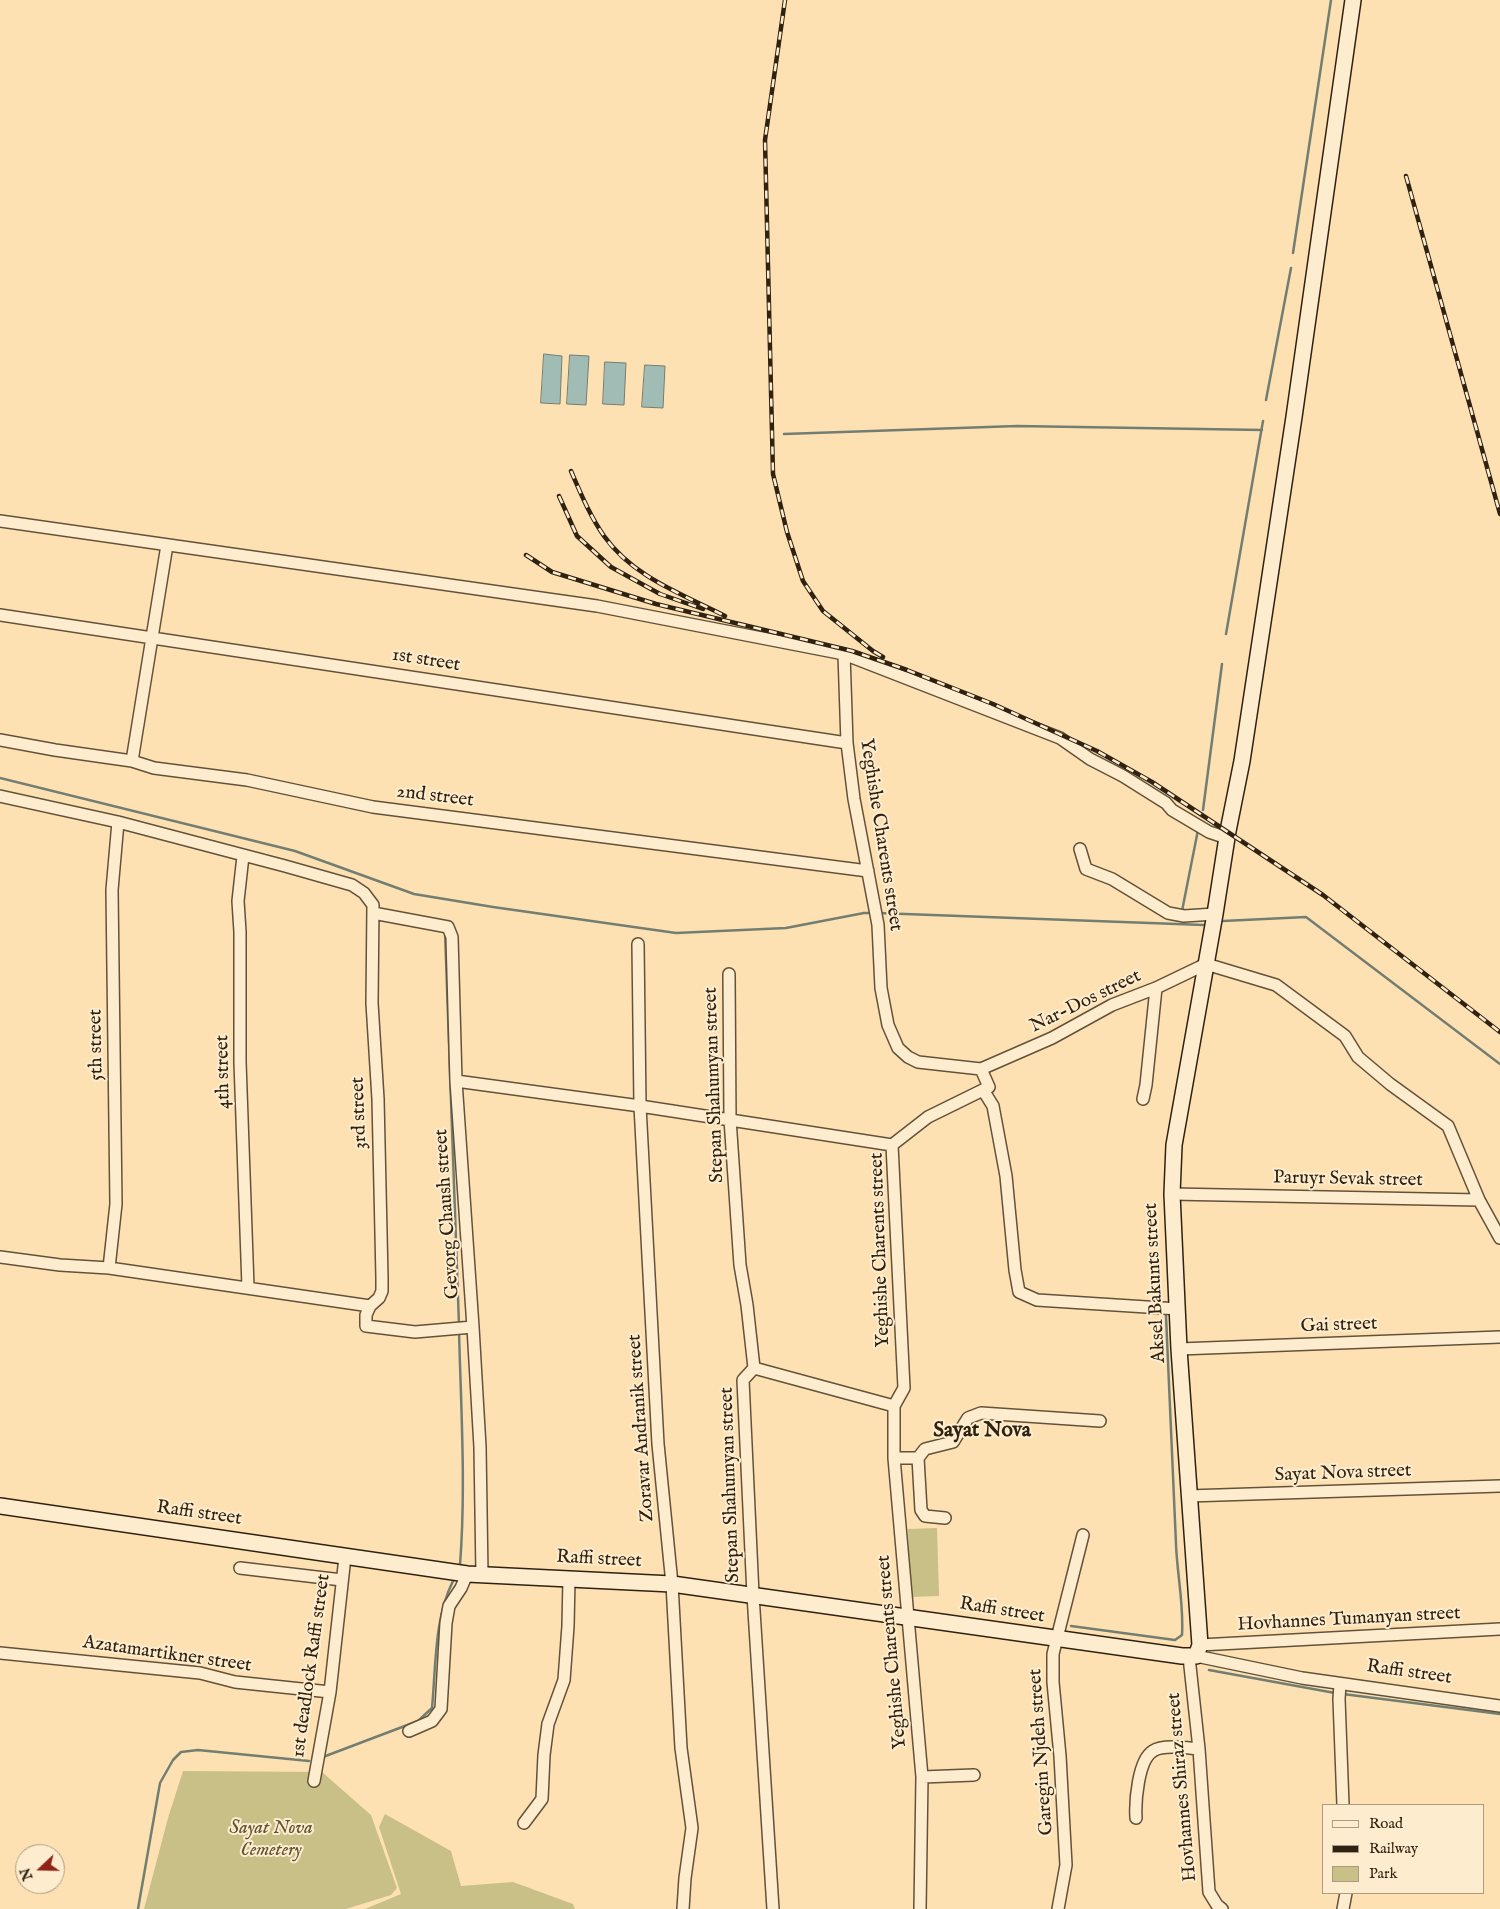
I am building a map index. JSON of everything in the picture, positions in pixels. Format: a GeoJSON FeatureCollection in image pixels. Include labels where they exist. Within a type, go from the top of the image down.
{"type":"FeatureCollection","features":[{"type":"Feature","properties":{"kind":"main road","name":"Aksel Bakunts street"},"geometry":{"type":"LineString","coordinates":[[1195,1653],[1172,1194],[1174,1145],[1242,761],[1353,0]]}},
{"type":"Feature","properties":{"kind":"main road","name":"Raffi street"},"geometry":{"type":"LineString","coordinates":[[0,1506],[474,1575],[672,1584],[907,1616],[1058,1640],[1195,1653]]}},
{"type":"Feature","properties":{"kind":"street"},"geometry":{"type":"LineString","coordinates":[[0,520],[597,606],[844,654],[1060,738],[1090,759],[1123,776],[1166,803],[1172,810],[1209,832],[1227,838]]}},
{"type":"Feature","properties":{"kind":"street"},"geometry":{"type":"LineString","coordinates":[[132,761],[167,545]]}},
{"type":"Feature","properties":{"kind":"street","name":"1st street"},"geometry":{"type":"LineString","coordinates":[[0,615],[847,743]]}},
{"type":"Feature","properties":{"kind":"street","name":"Yeghishe Charents street"},"geometry":{"type":"LineString","coordinates":[[844,654],[847,743],[854,799],[878,925],[881,988],[888,1025],[898,1048],[908,1057],[918,1062],[981,1069]]}},
{"type":"Feature","properties":{"kind":"street","name":"2nd street"},"geometry":{"type":"LineString","coordinates":[[0,740],[132,761],[154,768],[247,780],[373,807],[868,870]]}},
{"type":"Feature","properties":{"kind":"street"},"geometry":{"type":"LineString","coordinates":[[0,796],[118,822],[352,885],[364,893],[374,905],[373,913]]}},
{"type":"Feature","properties":{"kind":"street","name":"5th street"},"geometry":{"type":"LineString","coordinates":[[108,1268],[116,1204],[112,890],[118,822]]}},
{"type":"Feature","properties":{"kind":"street"},"geometry":{"type":"LineString","coordinates":[[1080,849],[1086,869],[1112,879],[1168,913],[1184,916],[1215,914]]}},
{"type":"Feature","properties":{"kind":"street","name":"4th street"},"geometry":{"type":"LineString","coordinates":[[243,856],[238,901],[240,932],[240,1062],[248,1287]]}},
{"type":"Feature","properties":{"kind":"street","name":"Gevorg Chaush street"},"geometry":{"type":"LineString","coordinates":[[373,913],[448,927],[452,937],[456,1082],[480,1447],[474,1575]]}},
{"type":"Feature","properties":{"kind":"street","name":"3rd street"},"geometry":{"type":"LineString","coordinates":[[370,1306],[379,1298],[382,1291],[378,1099],[372,1003],[373,913]]}},
{"type":"Feature","properties":{"kind":"street","name":"Zoravar Andranik street"},"geometry":{"type":"LineString","coordinates":[[638,944],[640,1106],[658,1444],[672,1584],[680,1748],[692,1828],[685,1878],[684,1909]]}},
{"type":"Feature","properties":{"kind":"street"},"geometry":{"type":"LineString","coordinates":[[1206,964],[1276,985],[1345,1036],[1358,1057],[1390,1084],[1448,1126],[1479,1200],[1500,1238]]}},
{"type":"Feature","properties":{"kind":"street","name":"Nar-Dos street"},"geometry":{"type":"LineString","coordinates":[[981,1069],[1052,1038],[1112,1006],[1156,988],[1206,964]]}},
{"type":"Feature","properties":{"kind":"street","name":"Stepan Shahumyan street"},"geometry":{"type":"LineString","coordinates":[[729,974],[730,1119],[740,1265],[747,1305],[754,1368],[743,1380],[753,1595],[773,1909]]}},
{"type":"Feature","properties":{"kind":"street"},"geometry":{"type":"LineString","coordinates":[[1143,1099],[1156,988]]}},
{"type":"Feature","properties":{"kind":"street"},"geometry":{"type":"LineString","coordinates":[[981,1069],[989,1087],[983,1090],[993,1106],[1004,1167],[1019,1292],[1038,1300],[1178,1309]]}},
{"type":"Feature","properties":{"kind":"street"},"geometry":{"type":"LineString","coordinates":[[456,1082],[730,1119],[892,1145]]}},
{"type":"Feature","properties":{"kind":"street","name":"Yeghishe Charents street"},"geometry":{"type":"LineString","coordinates":[[920,1909],[922,1777],[894,1458],[894,1406],[904,1388],[892,1145],[928,1118],[983,1090]]}},
{"type":"Feature","properties":{"kind":"street","name":"Paruyr Sevak street"},"geometry":{"type":"LineString","coordinates":[[1172,1194],[1479,1200]]}},
{"type":"Feature","properties":{"kind":"street"},"geometry":{"type":"LineString","coordinates":[[0,1256],[60,1265],[108,1268],[370,1306],[366,1315],[366,1326],[415,1332],[473,1328]]}},
{"type":"Feature","properties":{"kind":"street","name":"Gai street"},"geometry":{"type":"LineString","coordinates":[[1179,1349],[1500,1337]]}},
{"type":"Feature","properties":{"kind":"street"},"geometry":{"type":"LineString","coordinates":[[754,1368],[894,1406]]}},
{"type":"Feature","properties":{"kind":"street"},"geometry":{"type":"LineString","coordinates":[[945,1518],[925,1516],[921,1510],[918,1458],[925,1448],[953,1442],[968,1418],[981,1413],[1100,1421]]}},
{"type":"Feature","properties":{"kind":"street"},"geometry":{"type":"LineString","coordinates":[[894,1458],[918,1458]]}},
{"type":"Feature","properties":{"kind":"street","name":"Sayat Nova street"},"geometry":{"type":"LineString","coordinates":[[1188,1496],[1500,1486]]}},
{"type":"Feature","properties":{"kind":"street","name":"Garegin Njdeh street"},"geometry":{"type":"LineString","coordinates":[[1058,1909],[1066,1865],[1060,1756],[1053,1682],[1053,1654],[1083,1536]]}},
{"type":"Feature","properties":{"kind":"street","name":"1st deadlock Raffi street"},"geometry":{"type":"LineString","coordinates":[[314,1780],[330,1692],[345,1557]]}},
{"type":"Feature","properties":{"kind":"street"},"geometry":{"type":"LineString","coordinates":[[240,1568],[342,1580]]}},
{"type":"Feature","properties":{"kind":"street"},"geometry":{"type":"LineString","coordinates":[[408,1731],[432,1721],[441,1709],[446,1623],[449,1606],[461,1588],[474,1575]]}},
{"type":"Feature","properties":{"kind":"street"},"geometry":{"type":"LineString","coordinates":[[524,1823],[542,1799],[544,1754],[548,1724],[564,1680],[569,1579]]}},
{"type":"Feature","properties":{"kind":"street","name":"Hovhannes Tumanyan street"},"geometry":{"type":"LineString","coordinates":[[1195,1653],[1500,1629]]}},
{"type":"Feature","properties":{"kind":"street","name":"Azatamartikner street"},"geometry":{"type":"LineString","coordinates":[[0,1653],[200,1673],[235,1682],[330,1692]]}},
{"type":"Feature","properties":{"kind":"street","name":"Raffi street"},"geometry":{"type":"LineString","coordinates":[[1195,1653],[1302,1678],[1500,1706]]}},
{"type":"Feature","properties":{"kind":"street","name":"Hovhannes Shiraz street"},"geometry":{"type":"LineString","coordinates":[[1195,1653],[1199,1749],[1209,1892],[1217,1905],[1222,1909]]}},
{"type":"Feature","properties":{"kind":"street"},"geometry":{"type":"LineString","coordinates":[[1340,1684],[1344,1804]]}},
{"type":"Feature","properties":{"kind":"street"},"geometry":{"type":"LineString","coordinates":[[1136,1818],[1137,1787],[1146,1759],[1153,1751],[1167,1748],[1199,1749]]}},
{"type":"Feature","properties":{"kind":"street"},"geometry":{"type":"LineString","coordinates":[[922,1777],[974,1775]]}},
{"type":"Feature","properties":{"kind":"street"},"geometry":{"type":"LineString","coordinates":[[1343,1909],[1346,1894]]}},
{"type":"Feature","properties":{"kind":"green space"},"geometry":{"type":"Polygon","coordinates":[[[937,1528],[939,1596],[910,1597],[908,1529],[937,1528]]]}},
{"type":"Feature","properties":{"kind":"green space","name":"Sayat Nova Cemetery"},"geometry":{"type":"Polygon","coordinates":[[[183,1771],[322,1772],[371,1815],[397,1888],[391,1895],[346,1909],[144,1909],[168,1818],[183,1771]]]}},
{"type":"Feature","properties":{"kind":"green space"},"geometry":{"type":"Polygon","coordinates":[[[385,1814],[451,1851],[461,1886],[513,1882],[573,1904],[575,1909],[365,1909],[401,1894],[379,1827],[385,1814]]]}},
{"type":"Feature","properties":{"kind":"water"},"geometry":{"type":"Polygon","coordinates":[[[544,354],[562,356],[560,404],[541,403],[544,354]]]}},
{"type":"Feature","properties":{"kind":"water"},"geometry":{"type":"Polygon","coordinates":[[[570,355],[589,356],[586,405],[567,404],[570,355]]]}},
{"type":"Feature","properties":{"kind":"water"},"geometry":{"type":"Polygon","coordinates":[[[605,362],[626,363],[624,405],[603,404],[605,362]]]}},
{"type":"Feature","properties":{"kind":"water"},"geometry":{"type":"Polygon","coordinates":[[[645,365],[665,366],[663,408],[642,407],[645,365]]]}},
{"type":"Feature","properties":{"kind":"waterway"},"geometry":{"type":"LineString","coordinates":[[1293,253],[1331,0]]}},
{"type":"Feature","properties":{"kind":"waterway"},"geometry":{"type":"LineString","coordinates":[[1266,400],[1291,268]]}},
{"type":"Feature","properties":{"kind":"waterway"},"geometry":{"type":"LineString","coordinates":[[1226,634],[1263,421]]}},
{"type":"Feature","properties":{"kind":"waterway"},"geometry":{"type":"LineString","coordinates":[[784,434],[1017,426],[1262,430]]}},
{"type":"Feature","properties":{"kind":"waterway"},"geometry":{"type":"LineString","coordinates":[[1203,810],[1222,664]]}},
{"type":"Feature","properties":{"kind":"waterway"},"geometry":{"type":"LineString","coordinates":[[0,778],[295,851],[414,894],[493,907],[676,933],[786,928],[864,913],[873,913]]}},
{"type":"Feature","properties":{"kind":"waterway"},"geometry":{"type":"LineString","coordinates":[[1182,911],[1198,830]]}},
{"type":"Feature","properties":{"kind":"waterway"},"geometry":{"type":"LineString","coordinates":[[878,913],[1204,925]]}},
{"type":"Feature","properties":{"kind":"waterway"},"geometry":{"type":"LineString","coordinates":[[1223,921],[1306,917],[1500,1064]]}},
{"type":"Feature","properties":{"kind":"waterway"},"geometry":{"type":"LineString","coordinates":[[445,931],[459,1325]]}},
{"type":"Feature","properties":{"kind":"waterway"},"geometry":{"type":"LineString","coordinates":[[1071,1626],[1175,1640],[1182,1635],[1166,1316]]}},
{"type":"Feature","properties":{"kind":"waterway"},"geometry":{"type":"LineString","coordinates":[[459,1331],[463,1477],[460,1565]]}},
{"type":"Feature","properties":{"kind":"waterway"},"geometry":{"type":"LineString","coordinates":[[323,1757],[418,1721],[432,1708],[439,1627],[442,1611],[453,1581]]}},
{"type":"Feature","properties":{"kind":"waterway"},"geometry":{"type":"LineString","coordinates":[[1209,1670],[1335,1693]]}},
{"type":"Feature","properties":{"kind":"waterway"},"geometry":{"type":"LineString","coordinates":[[1343,1694],[1500,1714]]}},
{"type":"Feature","properties":{"kind":"waterway"},"geometry":{"type":"LineString","coordinates":[[138,1909],[160,1783],[173,1760],[181,1752],[198,1750],[309,1761]]}},
{"type":"Feature","properties":{"kind":"railway"},"geometry":{"type":"LineString","coordinates":[[785,0],[765,140],[773,474],[787,532],[803,581],[823,611],[883,657]]}},
{"type":"Feature","properties":{"kind":"railway"},"geometry":{"type":"LineString","coordinates":[[1406,176],[1500,514]]}},
{"type":"Feature","properties":{"kind":"railway"},"geometry":{"type":"LineString","coordinates":[[571,471],[594,521],[604,536],[629,563],[675,592],[725,616]]}},
{"type":"Feature","properties":{"kind":"railway"},"geometry":{"type":"LineString","coordinates":[[559,496],[577,536],[611,567],[660,594],[703,609]]}},
{"type":"Feature","properties":{"kind":"railway"},"geometry":{"type":"LineString","coordinates":[[526,555],[552,572],[656,604],[852,651],[907,670],[993,704],[1097,751],[1152,782],[1323,895],[1500,1032]]}},
{"type":"Feature","properties":{"kind":"district","name":"Sayat Nova"},"geometry":{"type":"Point","coordinates":[982,1432]}}]}
